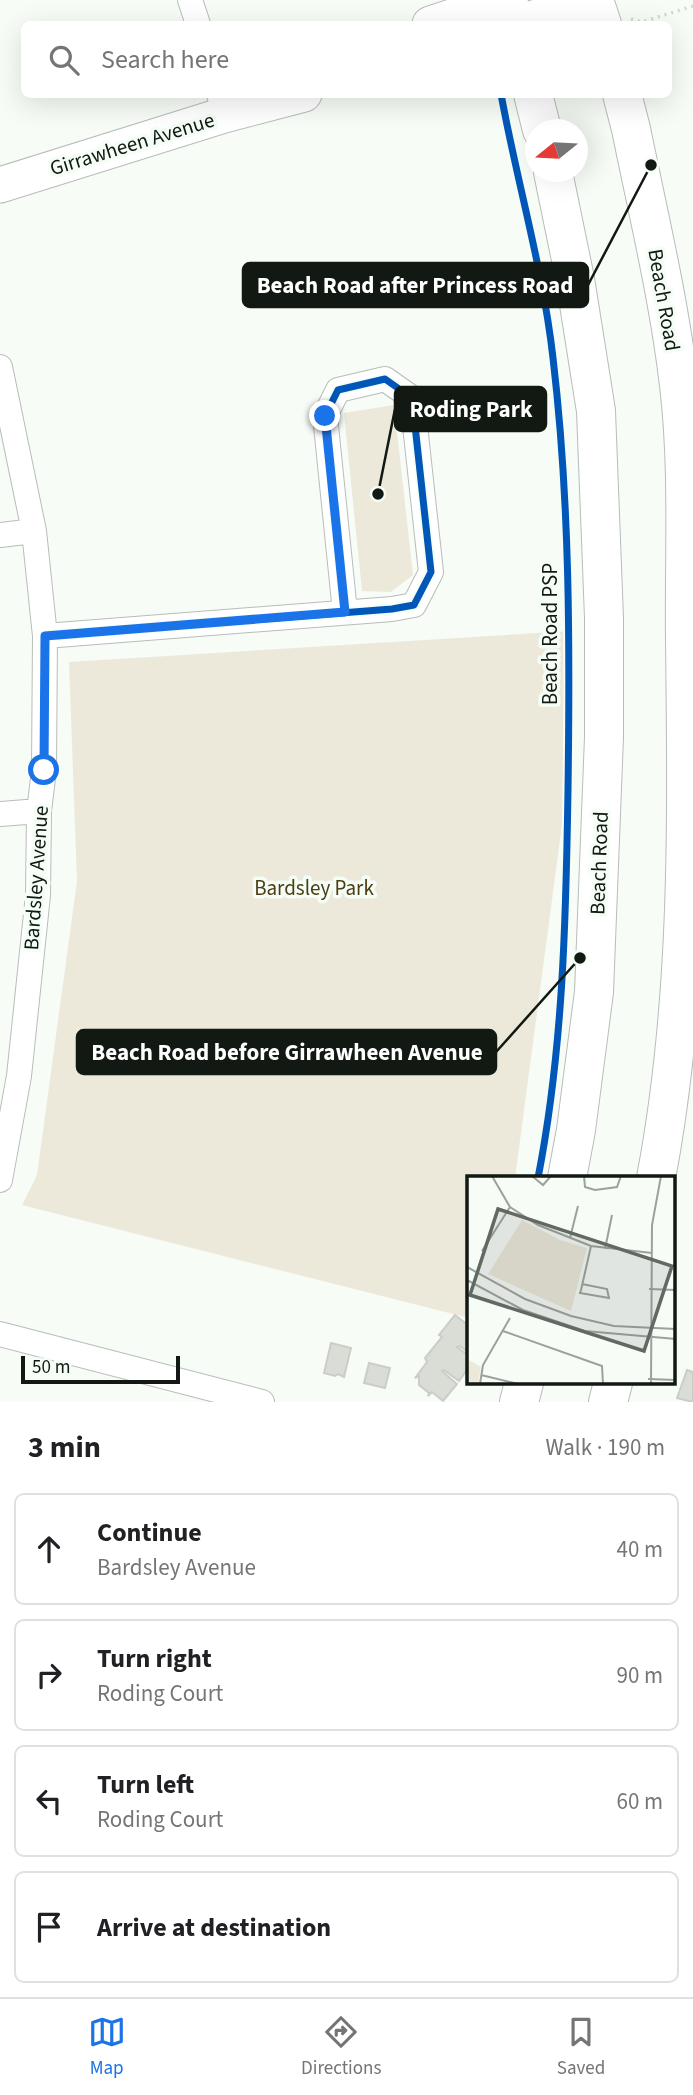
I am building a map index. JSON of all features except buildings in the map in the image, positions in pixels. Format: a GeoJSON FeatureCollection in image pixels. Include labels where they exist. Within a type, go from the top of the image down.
{"type":"FeatureCollection","features":[{"type":"Feature","properties":{"kind":"main road"},"geometry":{"type":"LineString","coordinates":[[440,21],[506,0],[514,21]]}},
{"type":"Feature","properties":{"kind":"main road"},"geometry":{"type":"LineString","coordinates":[[524,21],[588,0]]}},
{"type":"Feature","properties":{"kind":"main road","name":"Girrawheen Avenue"},"geometry":{"type":"LineString","coordinates":[[0,163],[217,101],[254,98]]}},
{"type":"Feature","properties":{"kind":"main road"},"geometry":{"type":"LineString","coordinates":[[534,98],[539,119]]}},
{"type":"Feature","properties":{"kind":"main road","name":"Beach Road"},"geometry":{"type":"LineString","coordinates":[[623,98],[679,384],[685,479],[686,861],[681,984],[668,1113],[656,1176]]}},
{"type":"Feature","properties":{"kind":"main road","name":"Girrawheen Avenue"},"geometry":{"type":"LineString","coordinates":[[0,185],[217,101]]}},
{"type":"Feature","properties":{"kind":"main road","name":"Beach Road"},"geometry":{"type":"LineString","coordinates":[[555,182],[575,279],[596,411],[604,618],[604,737],[594,992],[567,1176]]}},
{"type":"Feature","properties":{"kind":"main road"},"geometry":{"type":"LineString","coordinates":[[519,1402],[524,1384]]}},
{"type":"Feature","properties":{"kind":"main road"},"geometry":{"type":"LineString","coordinates":[[608,1402],[613,1384]]}},
{"type":"Feature","properties":{"kind":"street"},"geometry":{"type":"LineString","coordinates":[[190,0],[197,21]]}},
{"type":"Feature","properties":{"kind":"street","name":"Bardsley Avenue"},"geometry":{"type":"LineString","coordinates":[[0,368],[34,531],[45,636],[44,770],[39,811],[38,895],[19,1076],[0,1180]]}},
{"type":"Feature","properties":{"kind":"street"},"geometry":{"type":"LineString","coordinates":[[45,636],[392,609],[414,605],[431,572],[412,398],[385,379],[338,390],[325,416],[345,612]]}},
{"type":"Feature","properties":{"kind":"street"},"geometry":{"type":"LineString","coordinates":[[0,535],[34,531]]}},
{"type":"Feature","properties":{"kind":"street"},"geometry":{"type":"LineString","coordinates":[[0,814],[39,811]]}},
{"type":"Feature","properties":{"kind":"street"},"geometry":{"type":"LineString","coordinates":[[0,1334],[262,1402]]}},
{"type":"Feature","properties":{"kind":"path"},"geometry":{"type":"LineString","coordinates":[[645,21],[693,6]]}},
{"type":"Feature","properties":{"kind":"path"},"geometry":{"type":"LineString","coordinates":[[614,15],[638,21]]}},
{"type":"Feature","properties":{"kind":"green space"},"geometry":{"type":"Polygon","coordinates":[[[394,405],[413,575],[391,592],[362,591],[344,413],[394,405]]]}},
{"type":"Feature","properties":{"kind":"green space","name":"Bardsley Park"},"geometry":{"type":"Polygon","coordinates":[[[570,631],[573,742],[515,1176],[467,1176],[467,1317],[22,1205],[37,1175],[77,881],[69,662],[570,631]]]}},
{"type":"Feature","properties":{"kind":"cycle path","name":"Beach Road PSP"},"geometry":{"type":"LineString","coordinates":[[502,98],[549,325],[559,412],[568,574],[569,736],[562,985],[553,1082],[538,1176]]}},
{"type":"Feature","properties":{"kind":"cycle path"},"geometry":{"type":"LineString","coordinates":[[45,636],[392,609],[414,605],[431,572],[412,398],[385,379],[338,390],[325,416],[345,612]]}},
{"type":"Feature","properties":{"kind":"place","name":"Beach Road after Princess Road"},"geometry":{"type":"Point","coordinates":[651,165]}},
{"type":"Feature","properties":{"kind":"place","name":"Roding Park"},"geometry":{"type":"Point","coordinates":[378,494]}},
{"type":"Feature","properties":{"kind":"place","name":"Beach Road before Girrawheen Avenue"},"geometry":{"type":"Point","coordinates":[580,958]}},
{"type":"Feature","properties":{"kind":"route"},"geometry":{"type":"LineString","coordinates":[[44,770],[45,636],[345,612],[325,416]]}}]}
